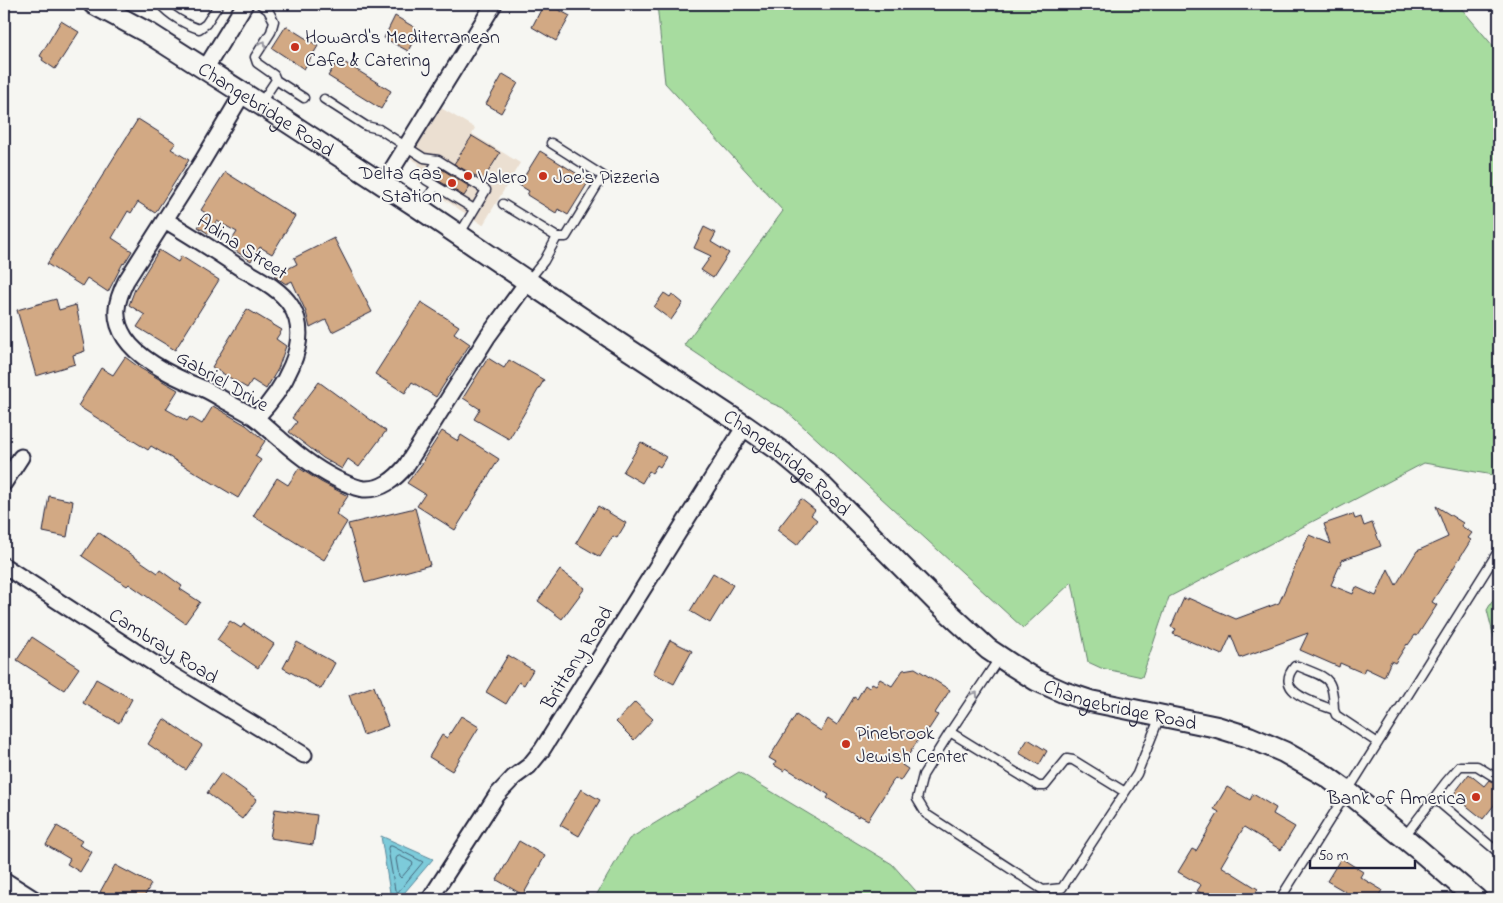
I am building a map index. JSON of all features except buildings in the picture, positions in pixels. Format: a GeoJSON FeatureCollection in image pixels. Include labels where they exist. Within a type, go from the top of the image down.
{"type":"FeatureCollection","features":[{"type":"Feature","properties":{"kind":"main road","name":"Changebridge Road"},"geometry":{"type":"LineString","coordinates":[[94,4],[150,34],[243,92],[782,452],[819,483],[937,602],[988,649],[1000,657],[1036,680],[1063,692],[1090,701],[1217,727],[1249,737],[1301,761],[1348,792],[1476,899]]}},
{"type":"Feature","properties":{"kind":"street"},"geometry":{"type":"LineString","coordinates":[[205,69],[244,4]]}},
{"type":"Feature","properties":{"kind":"street"},"geometry":{"type":"LineString","coordinates":[[383,184],[494,4]]}},
{"type":"Feature","properties":{"kind":"street","name":"Gabriel Drive"},"geometry":{"type":"LineString","coordinates":[[243,92],[118,297],[118,325],[125,338],[141,356],[256,418],[281,441],[310,463],[336,478],[356,488],[375,488],[393,480],[406,466],[488,336],[528,281]]}},
{"type":"Feature","properties":{"kind":"street","name":"Adina Street"},"geometry":{"type":"LineString","coordinates":[[165,220],[286,298],[296,315],[298,343],[293,362],[275,396],[256,418]]}},
{"type":"Feature","properties":{"kind":"street","name":"Brittany Road"},"geometry":{"type":"LineString","coordinates":[[430,899],[496,795],[514,777],[529,766],[542,750],[745,426]]}},
{"type":"Feature","properties":{"kind":"street"},"geometry":{"type":"LineString","coordinates":[[4,483],[21,457]]}},
{"type":"Feature","properties":{"kind":"street","name":"Cambray Road"},"geometry":{"type":"LineString","coordinates":[[4,566],[164,670],[304,755]]}},
{"type":"Feature","properties":{"kind":"street"},"geometry":{"type":"LineString","coordinates":[[4,880],[34,899]]}},
{"type":"Feature","properties":{"kind":"lane"},"geometry":{"type":"LineString","coordinates":[[160,4],[165,10],[199,29],[206,24],[219,4]]}},
{"type":"Feature","properties":{"kind":"lane"},"geometry":{"type":"LineString","coordinates":[[260,4],[268,10],[274,21],[272,32],[255,57],[258,63],[274,75],[276,80],[304,98]]}},
{"type":"Feature","properties":{"kind":"lane"},"geometry":{"type":"LineString","coordinates":[[260,104],[276,80]]}},
{"type":"Feature","properties":{"kind":"lane"},"geometry":{"type":"LineString","coordinates":[[324,99],[366,126],[379,129],[424,158],[438,160],[486,190],[459,235]]}},
{"type":"Feature","properties":{"kind":"lane"},"geometry":{"type":"LineString","coordinates":[[503,204],[558,237],[566,237],[603,176],[550,142]]}},
{"type":"Feature","properties":{"kind":"lane"},"geometry":{"type":"LineString","coordinates":[[438,160],[426,180],[474,209]]}},
{"type":"Feature","properties":{"kind":"lane"},"geometry":{"type":"LineString","coordinates":[[419,208],[436,186]]}},
{"type":"Feature","properties":{"kind":"lane"},"geometry":{"type":"LineString","coordinates":[[528,281],[544,261],[558,237]]}},
{"type":"Feature","properties":{"kind":"lane"},"geometry":{"type":"LineString","coordinates":[[1280,899],[1499,550]]}},
{"type":"Feature","properties":{"kind":"lane"},"geometry":{"type":"LineString","coordinates":[[1000,657],[923,775],[917,799],[926,814],[1043,890],[1062,888],[1137,774],[1160,716]]}},
{"type":"Feature","properties":{"kind":"lane"},"geometry":{"type":"LineString","coordinates":[[1334,710],[1300,696],[1290,688],[1288,683],[1290,672],[1295,666],[1329,680],[1336,715],[1378,743]]}},
{"type":"Feature","properties":{"kind":"lane"},"geometry":{"type":"LineString","coordinates":[[950,732],[1038,786],[1045,786],[1067,759],[1073,760],[1125,792]]}},
{"type":"Feature","properties":{"kind":"lane"},"geometry":{"type":"LineString","coordinates":[[1404,837],[1460,766],[1477,766],[1492,776]]}},
{"type":"Feature","properties":{"kind":"lane"},"geometry":{"type":"LineString","coordinates":[[1434,798],[1499,853]]}},
{"type":"Feature","properties":{"kind":"shaded area","name":"Valero"},"geometry":{"type":"Polygon","coordinates":[[[441,108],[475,128],[472,134],[520,163],[483,225],[427,188],[418,163],[410,158],[441,108]]]}},
{"type":"Feature","properties":{"kind":"green space"},"geometry":{"type":"Polygon","coordinates":[[[657,4],[1462,4],[1461,8],[1499,53],[1499,476],[1424,463],[1169,597],[1142,677],[1101,668],[1088,662],[1072,582],[1023,628],[783,408],[771,403],[684,345],[783,211],[665,83],[657,4]]]}},
{"type":"Feature","properties":{"kind":"green space"},"geometry":{"type":"Polygon","coordinates":[[[1499,590],[1499,657],[1487,610],[1499,590]]]}},
{"type":"Feature","properties":{"kind":"green space"},"geometry":{"type":"Polygon","coordinates":[[[739,772],[892,864],[923,899],[594,899],[629,839],[739,772]]]}},
{"type":"Feature","properties":{"kind":"water"},"geometry":{"type":"Polygon","coordinates":[[[381,836],[433,859],[399,899],[391,899],[381,836]]]}},
{"type":"Feature","properties":{"kind":"place","name":"Howard's Mediterranean Cafe & Catering"},"geometry":{"type":"Point","coordinates":[295,47]}},
{"type":"Feature","properties":{"kind":"place","name":"Valero"},"geometry":{"type":"Point","coordinates":[468,176]}},
{"type":"Feature","properties":{"kind":"place","name":"Joe's Pizzeria"},"geometry":{"type":"Point","coordinates":[543,176]}},
{"type":"Feature","properties":{"kind":"place","name":"Delta Gas Station"},"geometry":{"type":"Point","coordinates":[452,183]}},
{"type":"Feature","properties":{"kind":"place","name":"Pinebrook Jewish Center"},"geometry":{"type":"Point","coordinates":[846,744]}},
{"type":"Feature","properties":{"kind":"place","name":"Bank of America"},"geometry":{"type":"Point","coordinates":[1476,797]}}]}
